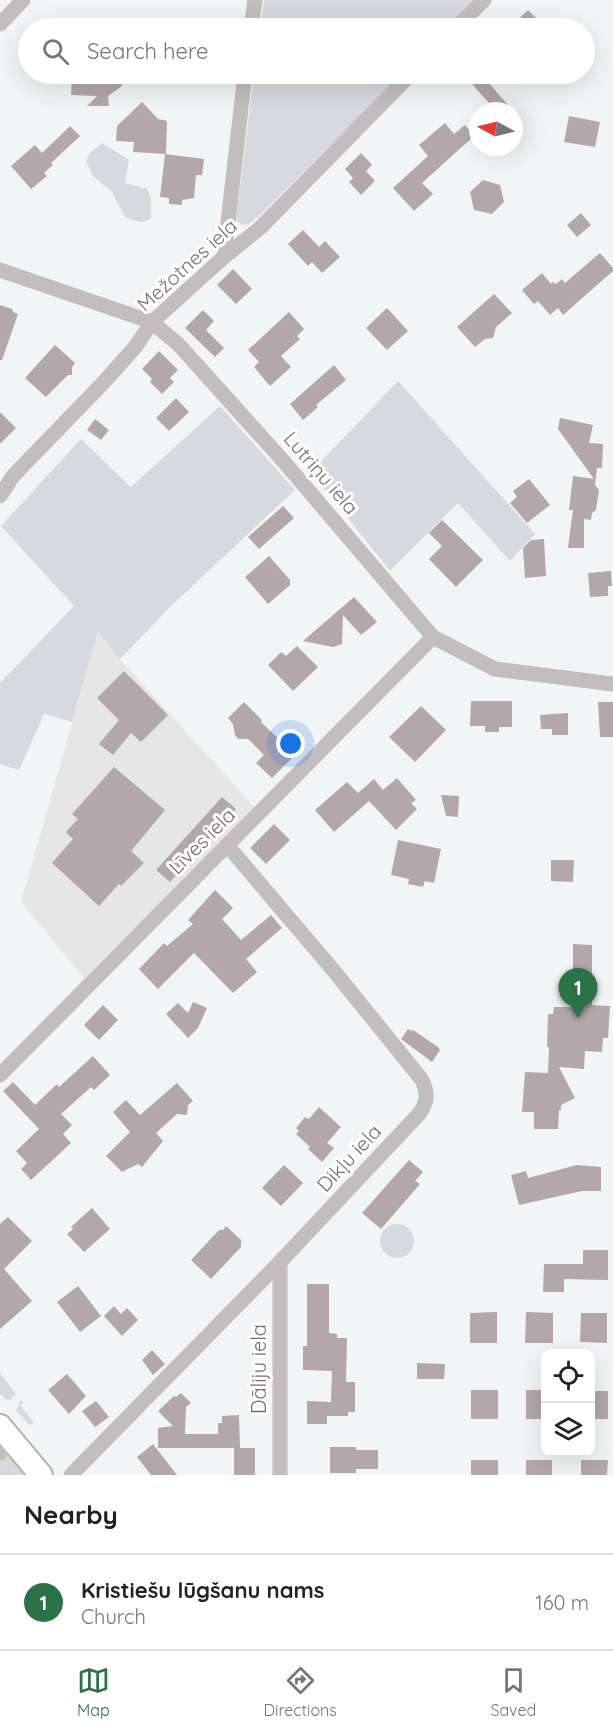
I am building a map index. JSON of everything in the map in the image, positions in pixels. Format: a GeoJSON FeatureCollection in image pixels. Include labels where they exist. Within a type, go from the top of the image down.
{"type":"FeatureCollection","features":[{"type":"Feature","properties":{"kind":"street"},"geometry":{"type":"LineString","coordinates":[[0,24],[23,0]]}},
{"type":"Feature","properties":{"kind":"street"},"geometry":{"type":"LineString","coordinates":[[252,18],[255,0]]}},
{"type":"Feature","properties":{"kind":"street"},"geometry":{"type":"LineString","coordinates":[[466,18],[484,0]]}},
{"type":"Feature","properties":{"kind":"street"},"geometry":{"type":"LineString","coordinates":[[224,257],[244,84]]}},
{"type":"Feature","properties":{"kind":"street","name":"Mežotnes iela"},"geometry":{"type":"LineString","coordinates":[[0,496],[13,476],[136,346],[152,322],[260,228],[401,84]]}},
{"type":"Feature","properties":{"kind":"street","name":"Lutriņu iela"},"geometry":{"type":"LineString","coordinates":[[0,270],[152,322],[179,345],[285,463],[433,638],[495,669],[613,684]]}},
{"type":"Feature","properties":{"kind":"street","name":"Līves iela"},"geometry":{"type":"LineString","coordinates":[[0,1075],[433,638]]}},
{"type":"Feature","properties":{"kind":"street","name":"Dikļu iela"},"geometry":{"type":"LineString","coordinates":[[71,1475],[280,1262],[419,1114],[425,1105],[428,1093],[422,1080],[341,980],[227,845]]}},
{"type":"Feature","properties":{"kind":"street","name":"Dāliju iela"},"geometry":{"type":"LineString","coordinates":[[280,1262],[280,1475]]}},
{"type":"Feature","properties":{"kind":"street"},"geometry":{"type":"LineString","coordinates":[[4,1440],[41,1475]]}},
{"type":"Feature","properties":{"kind":"shaded area"},"geometry":{"type":"Polygon","coordinates":[[[264,0],[476,0],[457,18],[261,18],[264,0]]]}},
{"type":"Feature","properties":{"kind":"shaded area"},"geometry":{"type":"Polygon","coordinates":[[[253,84],[392,84],[258,217],[249,224],[242,225],[236,220],[253,84]]]}},
{"type":"Feature","properties":{"kind":"shaded area"},"geometry":{"type":"Polygon","coordinates":[[[102,143],[129,160],[125,183],[147,189],[151,197],[151,219],[142,222],[126,218],[112,192],[93,176],[86,162],[90,153],[102,143]]]}},
{"type":"Feature","properties":{"kind":"shaded area"},"geometry":{"type":"Polygon","coordinates":[[[398,381],[535,534],[510,561],[458,503],[390,571],[311,472],[398,381]]]}},
{"type":"Feature","properties":{"kind":"shaded area"},"geometry":{"type":"Polygon","coordinates":[[[220,406],[295,490],[171,606],[120,659],[98,632],[72,722],[44,714],[19,770],[0,764],[0,683],[74,606],[1,526],[81,439],[131,487],[220,406]]]}},
{"type":"Feature","properties":{"kind":"shaded area"},"geometry":{"type":"Polygon","coordinates":[[[98,632],[256,809],[84,978],[21,902],[98,632]]]}},
{"type":"Feature","properties":{"kind":"shaded area"},"geometry":{"type":"Polygon","coordinates":[[[397,1224],[409,1229],[414,1241],[409,1253],[397,1258],[385,1253],[380,1241],[385,1229],[397,1224]]]}},
{"type":"Feature","properties":{"kind":"shaded area"},"geometry":{"type":"Polygon","coordinates":[[[0,1373],[16,1394],[8,1401],[0,1394],[0,1373]]]}},
{"type":"Feature","properties":{"kind":"shaded area"},"geometry":{"type":"Polygon","coordinates":[[[21,1400],[23,1402],[20,1405],[34,1423],[29,1425],[16,1410],[21,1400]]]}},
{"type":"Feature","properties":{"kind":"shaded area"},"geometry":{"type":"Polygon","coordinates":[[[5,1456],[16,1459],[27,1475],[0,1475],[0,1461],[5,1456]]]}},
{"type":"Feature","properties":{"kind":"building"},"geometry":{"type":"Polygon","coordinates":[[[528,10],[536,18],[520,18],[528,10]]]}},
{"type":"Feature","properties":{"kind":"building"},"geometry":{"type":"Polygon","coordinates":[[[72,84],[122,84],[108,96],[109,106],[87,106],[97,96],[71,95],[72,84]]]}},
{"type":"Feature","properties":{"kind":"building"},"geometry":{"type":"Polygon","coordinates":[[[472,84],[490,84],[505,102],[488,102],[472,84]]]}},
{"type":"Feature","properties":{"kind":"building"},"geometry":{"type":"Polygon","coordinates":[[[142,102],[158,119],[167,121],[166,154],[133,152],[134,142],[116,141],[117,126],[142,102]]]}},
{"type":"Feature","properties":{"kind":"building"},"geometry":{"type":"Polygon","coordinates":[[[569,116],[600,122],[595,147],[564,142],[569,116]]]}},
{"type":"Feature","properties":{"kind":"building"},"geometry":{"type":"Polygon","coordinates":[[[445,123],[454,134],[465,125],[469,130],[469,141],[422,183],[433,194],[414,211],[393,188],[428,156],[419,145],[445,123]]]}},
{"type":"Feature","properties":{"kind":"building"},"geometry":{"type":"Polygon","coordinates":[[[70,126],[80,136],[51,163],[53,165],[44,173],[47,176],[31,189],[11,166],[35,145],[42,153],[70,126]]]}},
{"type":"Feature","properties":{"kind":"building"},"geometry":{"type":"Polygon","coordinates":[[[361,153],[372,165],[366,171],[375,181],[361,195],[349,182],[353,178],[345,169],[361,153]]]}},
{"type":"Feature","properties":{"kind":"building"},"geometry":{"type":"Polygon","coordinates":[[[165,154],[204,159],[202,175],[196,175],[194,198],[182,200],[182,205],[169,204],[169,198],[160,197],[165,154]]]}},
{"type":"Feature","properties":{"kind":"building"},"geometry":{"type":"Polygon","coordinates":[[[483,180],[500,185],[504,202],[492,214],[474,210],[470,192],[483,180]]]}},
{"type":"Feature","properties":{"kind":"building"},"geometry":{"type":"Polygon","coordinates":[[[581,213],[591,225],[577,237],[567,225],[581,213]]]}},
{"type":"Feature","properties":{"kind":"building"},"geometry":{"type":"Polygon","coordinates":[[[303,230],[319,247],[325,241],[340,257],[322,273],[312,262],[308,266],[288,244],[303,230]]]}},
{"type":"Feature","properties":{"kind":"building"},"geometry":{"type":"Polygon","coordinates":[[[600,253],[613,271],[563,315],[558,308],[550,315],[538,301],[534,304],[522,290],[542,273],[551,284],[553,282],[556,284],[562,279],[565,283],[600,253]]]}},
{"type":"Feature","properties":{"kind":"building"},"geometry":{"type":"Polygon","coordinates":[[[233,269],[252,289],[236,304],[217,285],[233,269]]]}},
{"type":"Feature","properties":{"kind":"building"},"geometry":{"type":"Polygon","coordinates":[[[494,294],[512,313],[496,327],[493,338],[485,339],[475,347],[457,327],[494,294]]]}},
{"type":"Feature","properties":{"kind":"building"},"geometry":{"type":"Polygon","coordinates":[[[0,305],[18,314],[2,360],[0,360],[0,305]]]}},
{"type":"Feature","properties":{"kind":"building"},"geometry":{"type":"Polygon","coordinates":[[[387,308],[408,331],[387,350],[366,328],[387,308]]]}},
{"type":"Feature","properties":{"kind":"building"},"geometry":{"type":"Polygon","coordinates":[[[203,310],[214,321],[206,330],[224,348],[215,357],[185,328],[203,310]]]}},
{"type":"Feature","properties":{"kind":"building"},"geometry":{"type":"Polygon","coordinates":[[[289,312],[304,329],[297,336],[300,339],[281,356],[291,367],[270,386],[254,367],[259,362],[248,350],[289,312]]]}},
{"type":"Feature","properties":{"kind":"building"},"geometry":{"type":"Polygon","coordinates":[[[55,345],[75,363],[72,367],[72,375],[68,375],[46,397],[25,378],[55,345]]]}},
{"type":"Feature","properties":{"kind":"building"},"geometry":{"type":"Polygon","coordinates":[[[159,351],[178,370],[170,378],[174,382],[162,394],[150,382],[152,379],[142,369],[159,351]]]}},
{"type":"Feature","properties":{"kind":"building"},"geometry":{"type":"Polygon","coordinates":[[[334,365],[346,380],[316,405],[318,407],[303,420],[290,404],[334,365]]]}},
{"type":"Feature","properties":{"kind":"building"},"geometry":{"type":"Polygon","coordinates":[[[176,398],[189,412],[169,431],[156,418],[176,398]]]}},
{"type":"Feature","properties":{"kind":"building"},"geometry":{"type":"Polygon","coordinates":[[[0,412],[16,428],[0,444],[0,412]]]}},
{"type":"Feature","properties":{"kind":"building"},"geometry":{"type":"Polygon","coordinates":[[[560,418],[593,425],[589,443],[603,444],[602,468],[597,468],[595,485],[599,490],[596,510],[592,513],[591,520],[584,519],[584,548],[568,548],[573,510],[569,510],[573,476],[594,479],[558,429],[560,418]]]}},
{"type":"Feature","properties":{"kind":"building"},"geometry":{"type":"Polygon","coordinates":[[[95,419],[109,430],[101,440],[87,430],[95,419]]]}},
{"type":"Feature","properties":{"kind":"building"},"geometry":{"type":"Polygon","coordinates":[[[529,479],[550,505],[527,523],[510,503],[517,497],[513,491],[529,479]]]}},
{"type":"Feature","properties":{"kind":"building"},"geometry":{"type":"Polygon","coordinates":[[[283,506],[294,518],[259,549],[248,537],[283,506]]]}},
{"type":"Feature","properties":{"kind":"building"},"geometry":{"type":"Polygon","coordinates":[[[442,520],[483,560],[456,587],[429,559],[442,546],[429,533],[442,520]]]}},
{"type":"Feature","properties":{"kind":"building"},"geometry":{"type":"Polygon","coordinates":[[[544,539],[546,576],[525,578],[523,548],[531,540],[544,539]]]}},
{"type":"Feature","properties":{"kind":"building"},"geometry":{"type":"Polygon","coordinates":[[[269,556],[290,580],[290,585],[268,604],[245,577],[269,556]]]}},
{"type":"Feature","properties":{"kind":"building"},"geometry":{"type":"Polygon","coordinates":[[[611,571],[612,586],[608,586],[608,596],[590,597],[588,573],[611,571]]]}},
{"type":"Feature","properties":{"kind":"building"},"geometry":{"type":"Polygon","coordinates":[[[354,597],[377,622],[361,635],[343,615],[342,644],[333,647],[303,641],[354,597]]]}},
{"type":"Feature","properties":{"kind":"building"},"geometry":{"type":"Polygon","coordinates":[[[297,646],[318,667],[293,691],[268,665],[281,652],[286,656],[297,646]]]}},
{"type":"Feature","properties":{"kind":"building"},"geometry":{"type":"Polygon","coordinates":[[[124,671],[168,715],[141,742],[131,733],[113,755],[99,744],[119,720],[97,698],[124,671]]]}},
{"type":"Feature","properties":{"kind":"building"},"geometry":{"type":"Polygon","coordinates":[[[471,701],[512,701],[512,727],[499,727],[499,732],[485,732],[485,726],[470,726],[471,701]]]}},
{"type":"Feature","properties":{"kind":"building"},"geometry":{"type":"Polygon","coordinates":[[[244,702],[295,755],[272,778],[256,763],[264,755],[248,739],[238,739],[233,724],[228,718],[244,702]]]}},
{"type":"Feature","properties":{"kind":"building"},"geometry":{"type":"Polygon","coordinates":[[[598,702],[613,702],[613,737],[600,737],[598,702]]]}},
{"type":"Feature","properties":{"kind":"building"},"geometry":{"type":"Polygon","coordinates":[[[421,706],[446,730],[415,762],[389,737],[421,706]]]}},
{"type":"Feature","properties":{"kind":"building"},"geometry":{"type":"Polygon","coordinates":[[[568,713],[568,735],[552,735],[552,729],[541,729],[540,715],[568,713]]]}},
{"type":"Feature","properties":{"kind":"building"},"geometry":{"type":"Polygon","coordinates":[[[114,767],[165,810],[131,851],[144,863],[121,886],[119,884],[99,906],[52,863],[73,839],[66,832],[78,819],[72,814],[114,767]]]}},
{"type":"Feature","properties":{"kind":"building"},"geometry":{"type":"Polygon","coordinates":[[[397,778],[416,800],[411,803],[417,809],[396,830],[369,801],[334,832],[315,810],[347,782],[358,793],[374,779],[383,790],[397,778]]]}},
{"type":"Feature","properties":{"kind":"building"},"geometry":{"type":"Polygon","coordinates":[[[441,795],[459,796],[458,817],[446,816],[441,795]]]}},
{"type":"Feature","properties":{"kind":"building"},"geometry":{"type":"Polygon","coordinates":[[[222,797],[236,809],[170,882],[156,870],[222,797]]]}},
{"type":"Feature","properties":{"kind":"building"},"geometry":{"type":"Polygon","coordinates":[[[274,824],[290,840],[266,864],[250,848],[274,824]]]}},
{"type":"Feature","properties":{"kind":"building"},"geometry":{"type":"Polygon","coordinates":[[[398,840],[441,849],[434,883],[425,881],[423,887],[408,884],[409,879],[391,875],[398,840]]]}},
{"type":"Feature","properties":{"kind":"building"},"geometry":{"type":"Polygon","coordinates":[[[551,860],[574,860],[573,882],[551,881],[551,860]]]}},
{"type":"Feature","properties":{"kind":"building"},"geometry":{"type":"Polygon","coordinates":[[[215,890],[233,908],[222,919],[241,940],[271,915],[282,928],[246,959],[257,972],[233,993],[194,953],[158,989],[139,969],[164,943],[167,946],[193,924],[188,920],[215,890]]]}},
{"type":"Feature","properties":{"kind":"building"},"geometry":{"type":"Polygon","coordinates":[[[573,944],[592,945],[592,1005],[610,1006],[608,1038],[603,1038],[602,1052],[585,1051],[584,1069],[559,1067],[575,1098],[561,1105],[558,1129],[534,1129],[534,1112],[522,1112],[525,1072],[548,1073],[548,1014],[553,1014],[554,1007],[573,1007],[573,944]]]}},
{"type":"Feature","properties":{"kind":"building"},"geometry":{"type":"Polygon","coordinates":[[[193,1002],[207,1008],[198,1028],[188,1038],[166,1014],[178,1003],[188,1013],[193,1002]]]}},
{"type":"Feature","properties":{"kind":"building"},"geometry":{"type":"Polygon","coordinates":[[[103,1005],[118,1020],[99,1040],[84,1025],[103,1005]]]}},
{"type":"Feature","properties":{"kind":"building"},"geometry":{"type":"Polygon","coordinates":[[[408,1029],[438,1047],[440,1050],[432,1062],[401,1039],[408,1029]]]}},
{"type":"Feature","properties":{"kind":"building"},"geometry":{"type":"Polygon","coordinates":[[[93,1056],[110,1075],[94,1090],[91,1087],[61,1114],[72,1125],[63,1134],[71,1143],[31,1180],[21,1169],[27,1163],[16,1151],[39,1129],[3,1091],[13,1082],[35,1105],[57,1084],[59,1087],[93,1056]]]}},
{"type":"Feature","properties":{"kind":"building"},"geometry":{"type":"Polygon","coordinates":[[[177,1083],[193,1101],[188,1105],[187,1115],[177,1114],[156,1133],[163,1141],[142,1167],[138,1164],[122,1172],[106,1156],[130,1132],[113,1112],[126,1100],[140,1115],[177,1083]]]}},
{"type":"Feature","properties":{"kind":"building"},"geometry":{"type":"Polygon","coordinates":[[[319,1107],[341,1127],[327,1143],[334,1148],[322,1162],[296,1134],[299,1131],[296,1128],[305,1117],[309,1119],[319,1107]]]}},
{"type":"Feature","properties":{"kind":"building"},"geometry":{"type":"Polygon","coordinates":[[[409,1160],[423,1172],[415,1181],[420,1184],[381,1229],[362,1213],[409,1160]]]}},
{"type":"Feature","properties":{"kind":"building"},"geometry":{"type":"Polygon","coordinates":[[[284,1165],[303,1183],[281,1206],[262,1188],[284,1165]]]}},
{"type":"Feature","properties":{"kind":"building"},"geometry":{"type":"Polygon","coordinates":[[[577,1165],[601,1167],[601,1191],[582,1191],[519,1205],[511,1175],[526,1171],[528,1178],[577,1165]]]}},
{"type":"Feature","properties":{"kind":"building"},"geometry":{"type":"Polygon","coordinates":[[[92,1208],[110,1229],[84,1252],[67,1234],[73,1229],[71,1227],[92,1208]]]}},
{"type":"Feature","properties":{"kind":"building"},"geometry":{"type":"Polygon","coordinates":[[[8,1217],[32,1241],[4,1269],[32,1301],[0,1329],[0,1224],[8,1217]]]}},
{"type":"Feature","properties":{"kind":"building"},"geometry":{"type":"Polygon","coordinates":[[[226,1226],[241,1240],[241,1247],[211,1279],[191,1260],[219,1230],[223,1230],[226,1226]]]}},
{"type":"Feature","properties":{"kind":"building"},"geometry":{"type":"Polygon","coordinates":[[[583,1250],[608,1250],[608,1280],[564,1279],[564,1292],[543,1292],[544,1264],[583,1264],[583,1250]]]}},
{"type":"Feature","properties":{"kind":"building"},"geometry":{"type":"Polygon","coordinates":[[[307,1284],[329,1284],[329,1333],[337,1334],[337,1338],[347,1338],[346,1382],[355,1382],[355,1412],[348,1412],[348,1416],[327,1416],[327,1424],[307,1424],[307,1401],[331,1402],[332,1371],[303,1370],[303,1346],[307,1346],[307,1284]]]}},
{"type":"Feature","properties":{"kind":"building"},"geometry":{"type":"Polygon","coordinates":[[[78,1286],[101,1316],[80,1332],[57,1302],[78,1286]]]}},
{"type":"Feature","properties":{"kind":"building"},"geometry":{"type":"Polygon","coordinates":[[[114,1306],[121,1314],[127,1308],[138,1320],[122,1336],[104,1316],[114,1306]]]}},
{"type":"Feature","properties":{"kind":"building"},"geometry":{"type":"Polygon","coordinates":[[[497,1312],[497,1343],[470,1343],[470,1313],[497,1312]]]}},
{"type":"Feature","properties":{"kind":"building"},"geometry":{"type":"Polygon","coordinates":[[[526,1312],[553,1313],[553,1343],[525,1343],[526,1312]]]}},
{"type":"Feature","properties":{"kind":"building"},"geometry":{"type":"Polygon","coordinates":[[[581,1313],[607,1313],[607,1343],[580,1342],[581,1313]]]}},
{"type":"Feature","properties":{"kind":"building"},"geometry":{"type":"Polygon","coordinates":[[[152,1350],[165,1364],[153,1375],[142,1360],[152,1350]]]}},
{"type":"Feature","properties":{"kind":"building"},"geometry":{"type":"Polygon","coordinates":[[[417,1363],[445,1364],[444,1379],[417,1379],[417,1363]]]}},
{"type":"Feature","properties":{"kind":"building"},"geometry":{"type":"Polygon","coordinates":[[[67,1374],[86,1396],[69,1414],[48,1390],[67,1374]]]}},
{"type":"Feature","properties":{"kind":"building"},"geometry":{"type":"Polygon","coordinates":[[[471,1390],[498,1390],[498,1419],[471,1419],[471,1390]]]}},
{"type":"Feature","properties":{"kind":"building"},"geometry":{"type":"Polygon","coordinates":[[[526,1390],[541,1390],[541,1419],[526,1419],[526,1390]]]}},
{"type":"Feature","properties":{"kind":"building"},"geometry":{"type":"Polygon","coordinates":[[[595,1391],[608,1391],[608,1419],[595,1419],[595,1391]]]}},
{"type":"Feature","properties":{"kind":"building"},"geometry":{"type":"Polygon","coordinates":[[[181,1393],[191,1403],[186,1407],[185,1434],[218,1434],[218,1423],[222,1423],[222,1416],[239,1415],[240,1448],[158,1448],[158,1428],[173,1426],[158,1411],[174,1396],[181,1393]]]}},
{"type":"Feature","properties":{"kind":"building"},"geometry":{"type":"Polygon","coordinates":[[[96,1401],[109,1417],[95,1427],[82,1411],[96,1401]]]}},
{"type":"Feature","properties":{"kind":"building"},"geometry":{"type":"Polygon","coordinates":[[[153,1444],[177,1475],[151,1475],[137,1457],[153,1444]]]}},
{"type":"Feature","properties":{"kind":"building"},"geometry":{"type":"Polygon","coordinates":[[[330,1447],[378,1450],[378,1469],[356,1469],[356,1473],[330,1473],[330,1447]]]}},
{"type":"Feature","properties":{"kind":"building"},"geometry":{"type":"Polygon","coordinates":[[[234,1448],[255,1448],[255,1475],[234,1475],[234,1448]]]}},
{"type":"Feature","properties":{"kind":"building"},"geometry":{"type":"Polygon","coordinates":[[[471,1460],[498,1460],[498,1475],[471,1475],[471,1460]]]}},
{"type":"Feature","properties":{"kind":"building"},"geometry":{"type":"Polygon","coordinates":[[[526,1460],[552,1460],[552,1475],[526,1475],[526,1460]]]}},
{"type":"Feature","properties":{"kind":"building"},"geometry":{"type":"Polygon","coordinates":[[[581,1460],[608,1460],[607,1475],[581,1475],[581,1460]]]}},
{"type":"Feature","properties":{"kind":"place","name":"Kristiešu lūgšanu nams"},"geometry":{"type":"Point","coordinates":[578,1018]}}]}
